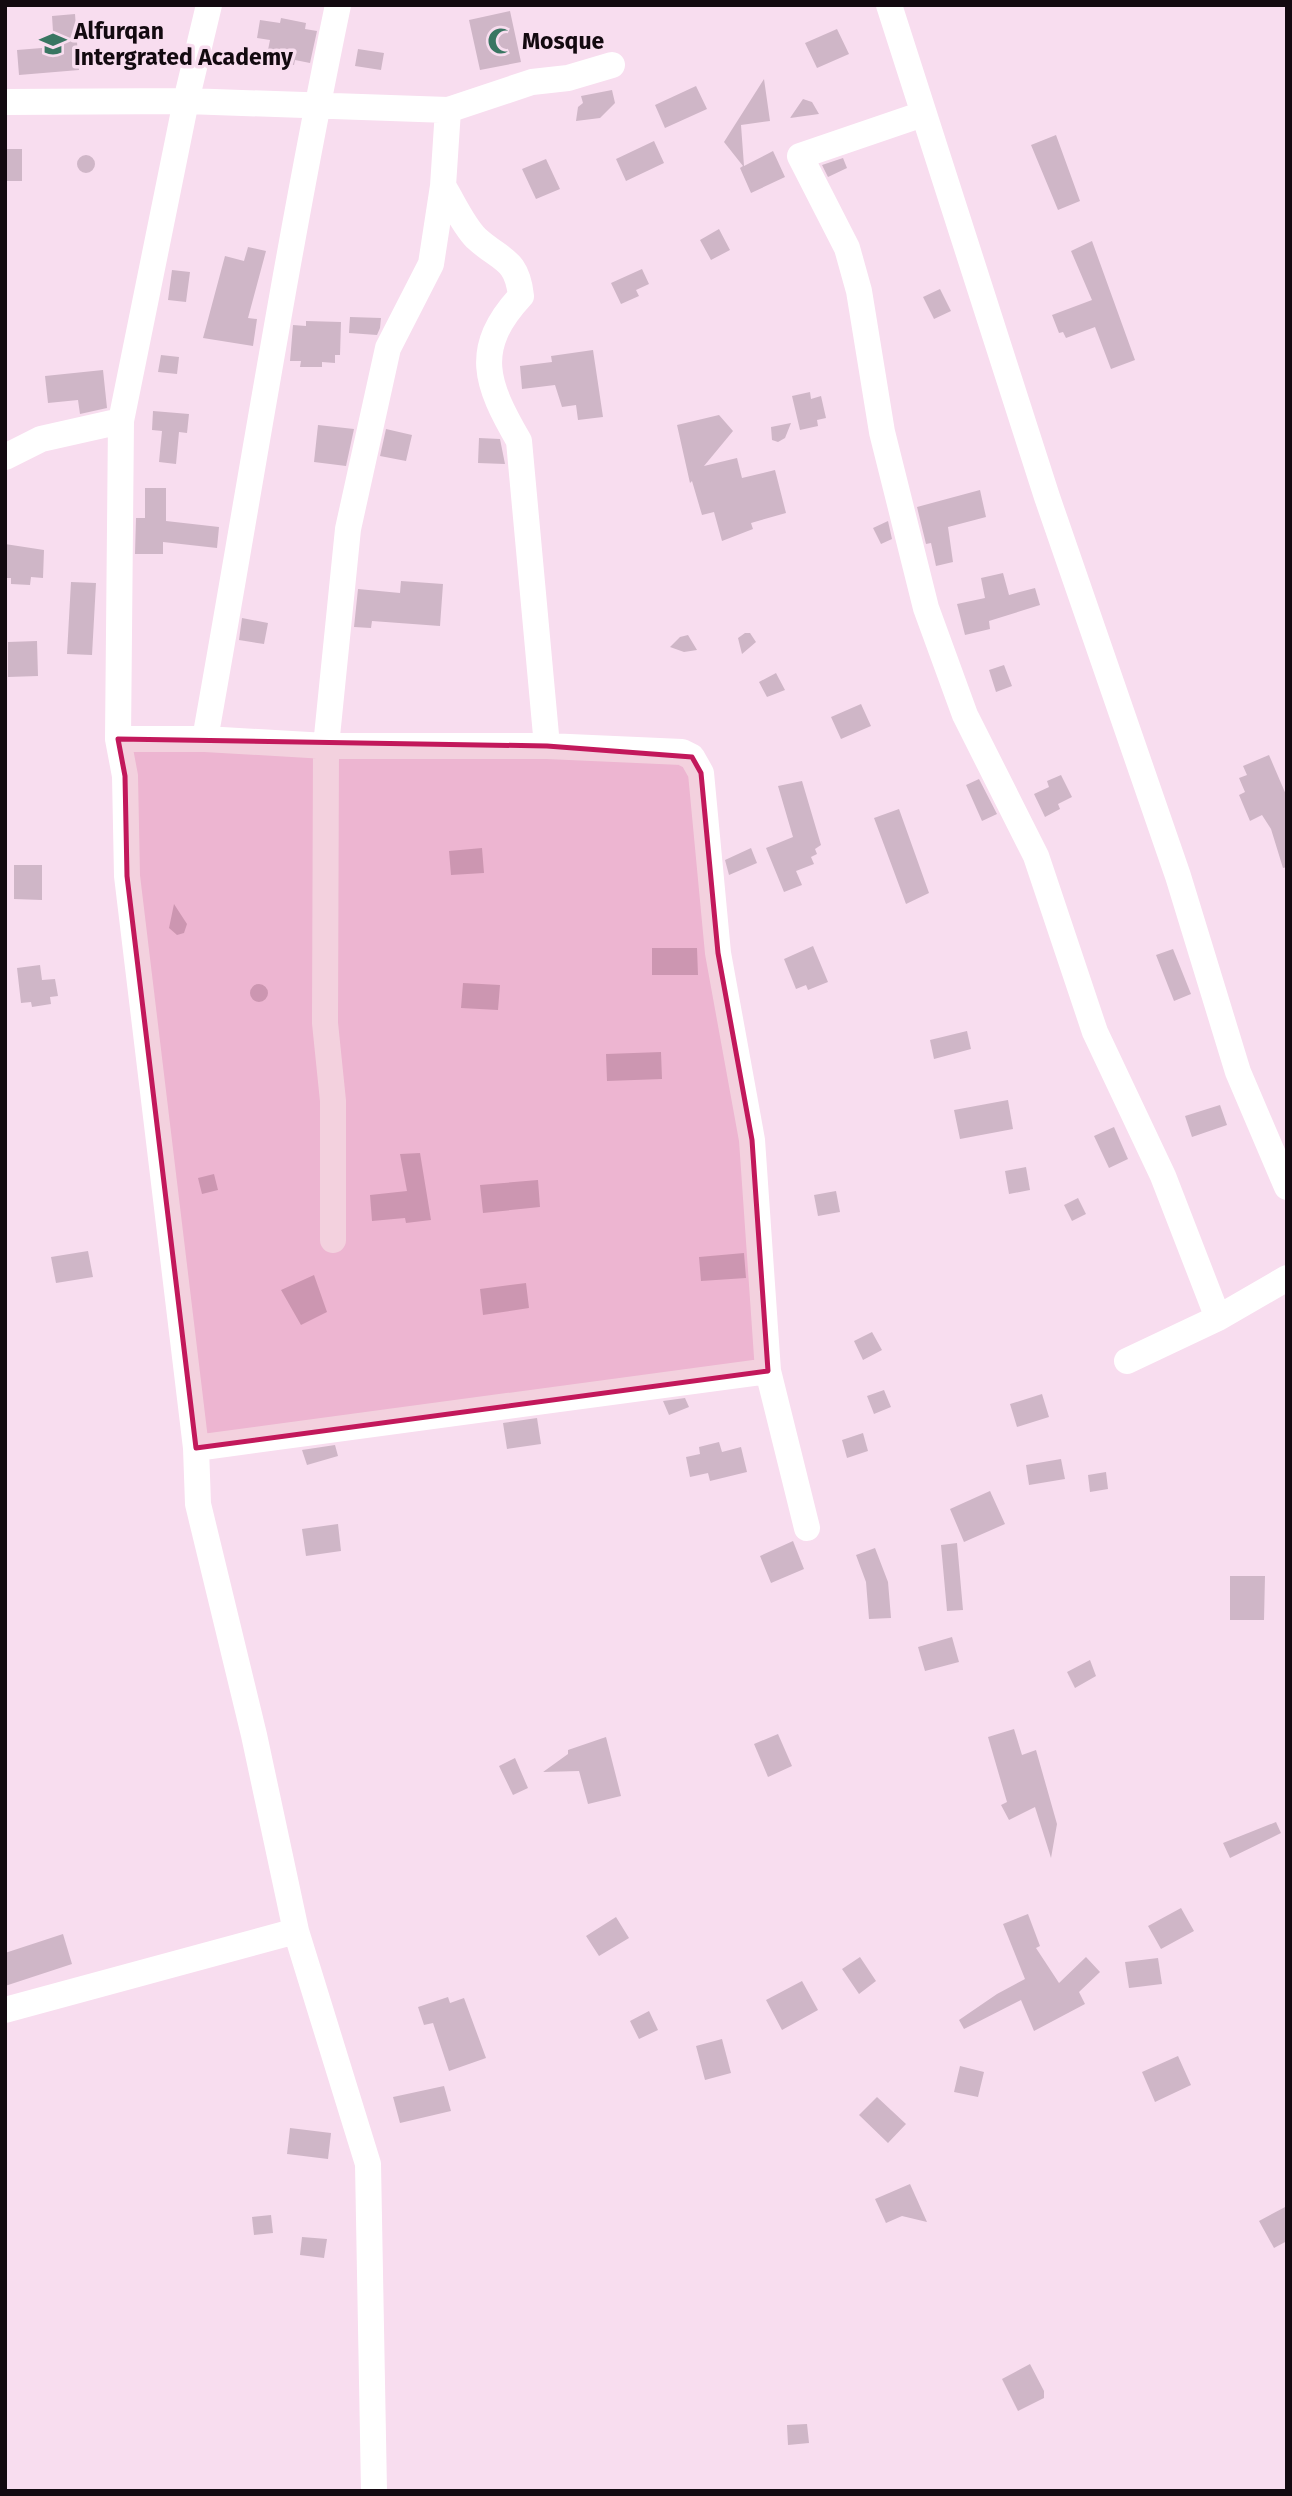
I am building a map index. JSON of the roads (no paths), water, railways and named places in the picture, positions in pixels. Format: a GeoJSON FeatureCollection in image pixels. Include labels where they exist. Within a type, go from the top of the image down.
{"type":"FeatureCollection","features":[{"type":"Feature","properties":{"kind":"street"},"geometry":{"type":"LineString","coordinates":[[209,5],[186,101],[121,421],[118,738],[125,776],[127,876],[195,1448],[198,1504],[254,1735],[296,1931],[368,2164],[374,2491]]}},
{"type":"Feature","properties":{"kind":"street"},"geometry":{"type":"LineString","coordinates":[[205,739],[315,107],[338,5]]}},
{"type":"Feature","properties":{"kind":"street"},"geometry":{"type":"LineString","coordinates":[[889,5],[1047,497],[1178,876],[1238,1072],[1287,1187]]}},
{"type":"Feature","properties":{"kind":"street"},"geometry":{"type":"LineString","coordinates":[[5,102],[186,101],[448,110],[532,82],[568,78],[612,65]]}},
{"type":"Feature","properties":{"kind":"street"},"geometry":{"type":"LineString","coordinates":[[333,1240],[333,1101],[325,1023],[326,747],[348,529],[388,348],[431,264],[443,186],[448,110]]}},
{"type":"Feature","properties":{"kind":"street"},"geometry":{"type":"LineString","coordinates":[[923,114],[800,156],[847,248],[859,291],[882,432],[926,608],[965,715],[1036,856],[1095,1032],[1163,1175],[1218,1318]]}},
{"type":"Feature","properties":{"kind":"street"},"geometry":{"type":"LineString","coordinates":[[443,186],[475,237],[509,260],[519,277],[521,296],[501,317],[488,351],[494,398],[519,441],[547,746]]}},
{"type":"Feature","properties":{"kind":"street"},"geometry":{"type":"LineString","coordinates":[[5,457],[41,439],[121,421]]}},
{"type":"Feature","properties":{"kind":"street"},"geometry":{"type":"LineString","coordinates":[[118,738],[205,739],[326,747],[547,746],[682,752],[692,757],[701,773],[718,953],[752,1140],[768,1371],[807,1528]]}},
{"type":"Feature","properties":{"kind":"street"},"geometry":{"type":"LineString","coordinates":[[1127,1361],[1218,1318],[1287,1278]]}},
{"type":"Feature","properties":{"kind":"street"},"geometry":{"type":"LineString","coordinates":[[195,1448],[768,1371]]}},
{"type":"Feature","properties":{"kind":"street"},"geometry":{"type":"LineString","coordinates":[[5,2010],[296,1931]]}},
{"type":"Feature","properties":{"kind":"place","name":"Mosque"},"geometry":{"type":"Point","coordinates":[501,41]}},
{"type":"Feature","properties":{"kind":"place","name":"Alfurqan Intergrated Academy"},"geometry":{"type":"Point","coordinates":[53,44]}}]}
